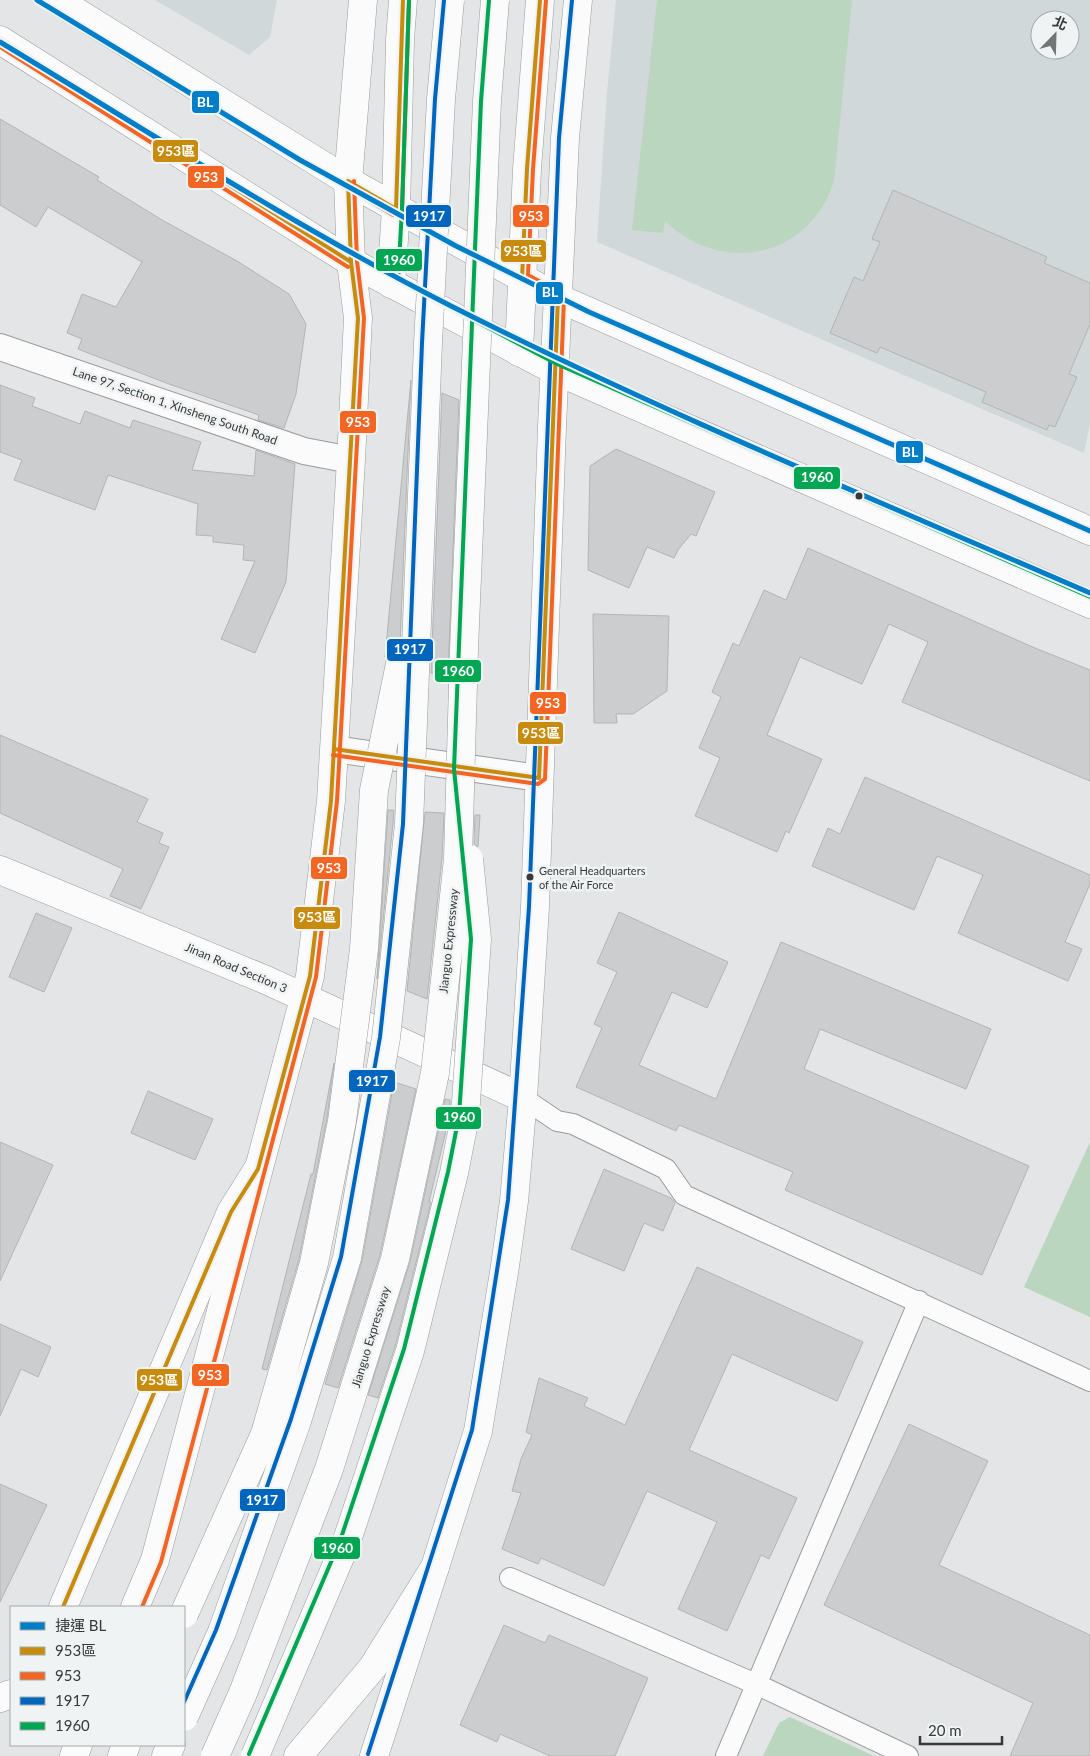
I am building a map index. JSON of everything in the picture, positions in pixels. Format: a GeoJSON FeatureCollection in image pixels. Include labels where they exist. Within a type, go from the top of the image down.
{"type":"FeatureCollection","features":[{"type":"Feature","properties":{"kind":"main road"},"geometry":{"type":"LineString","coordinates":[[57,0],[348,181],[558,298],[1090,531]]}},
{"type":"Feature","properties":{"kind":"main road"},"geometry":{"type":"LineString","coordinates":[[135,1606],[157,1550],[212,1353],[258,1169],[306,998],[331,801],[351,460],[358,318],[351,262],[348,181],[364,0]]}},
{"type":"Feature","properties":{"kind":"main road"},"geometry":{"type":"LineString","coordinates":[[391,284],[396,209],[400,40],[403,0]]}},
{"type":"Feature","properties":{"kind":"main road"},"geometry":{"type":"LineString","coordinates":[[185,1714],[225,1623],[297,1422],[347,1258],[386,1038],[409,824],[417,584],[441,99],[450,0]]}},
{"type":"Feature","properties":{"kind":"main road","name":"Jianguo Expressway"},"geometry":{"type":"LineString","coordinates":[[215,1756],[243,1694],[329,1469],[395,1259],[435,1073],[458,859],[487,101],[495,0]]}},
{"type":"Feature","properties":{"kind":"main road"},"geometry":{"type":"LineString","coordinates":[[519,352],[526,169],[540,0]]}},
{"type":"Feature","properties":{"kind":"main road"},"geometry":{"type":"LineString","coordinates":[[374,1756],[478,1431],[514,1201],[523,1098],[535,907],[554,370],[565,138],[578,0]]}},
{"type":"Feature","properties":{"kind":"main road"},"geometry":{"type":"LineString","coordinates":[[0,40],[351,262],[519,352],[554,370],[1090,604]]}},
{"type":"Feature","properties":{"kind":"main road"},"geometry":{"type":"LineString","coordinates":[[185,1612],[265,1434],[314,1263],[342,1121],[364,949],[374,790],[417,584]]}},
{"type":"Feature","properties":{"kind":"main road"},"geometry":{"type":"LineString","coordinates":[[255,1756],[349,1533],[410,1351],[454,1173],[465,1117],[477,939],[460,769]]}},
{"type":"Feature","properties":{"kind":"main road","name":"Jinan Road Section 3"},"geometry":{"type":"LineString","coordinates":[[0,870],[306,998],[523,1098]]}},
{"type":"Feature","properties":{"kind":"main road"},"geometry":{"type":"LineString","coordinates":[[63,1606],[231,1212],[258,1169]]}},
{"type":"Feature","properties":{"kind":"main road"},"geometry":{"type":"LineString","coordinates":[[298,1756],[373,1667],[435,1567]]}},
{"type":"Feature","properties":{"kind":"street","name":"Lane 97, Section 1, Xinsheng South Road"},"geometry":{"type":"LineString","coordinates":[[0,347],[304,451],[351,460]]}},
{"type":"Feature","properties":{"kind":"street"},"geometry":{"type":"LineString","coordinates":[[334,749],[539,778]]}},
{"type":"Feature","properties":{"kind":"street"},"geometry":{"type":"LineString","coordinates":[[523,1098],[557,1121],[573,1124],[666,1169],[684,1195],[919,1301],[1090,1381]]}},
{"type":"Feature","properties":{"kind":"street"},"geometry":{"type":"LineString","coordinates":[[726,1756],[758,1685],[919,1301]]}},
{"type":"Feature","properties":{"kind":"street"},"geometry":{"type":"LineString","coordinates":[[510,1578],[758,1685],[908,1756]]}},
{"type":"Feature","properties":{"kind":"shaded area"},"geometry":{"type":"Polygon","coordinates":[[[155,0],[277,0],[270,37],[249,55],[155,0]]]}},
{"type":"Feature","properties":{"kind":"shaded area"},"geometry":{"type":"Polygon","coordinates":[[[616,0],[1090,0],[1090,423],[1084,453],[597,242],[607,93],[616,0]]]}},
{"type":"Feature","properties":{"kind":"green space"},"geometry":{"type":"Polygon","coordinates":[[[657,0],[852,0],[834,181],[822,207],[805,227],[785,242],[762,250],[737,253],[712,249],[688,238],[665,221],[663,233],[632,230],[657,0]]]}},
{"type":"Feature","properties":{"kind":"green space"},"geometry":{"type":"Polygon","coordinates":[[[1090,1142],[1090,1317],[1024,1287],[1090,1142]]]}},
{"type":"Feature","properties":{"kind":"green space"},"geometry":{"type":"Polygon","coordinates":[[[790,1717],[874,1756],[763,1756],[779,1723],[790,1717]]]}},
{"type":"Feature","properties":{"kind":"building"},"geometry":{"type":"Polygon","coordinates":[[[0,119],[99,177],[97,180],[162,220],[237,261],[289,294],[306,324],[296,394],[284,428],[258,420],[259,415],[169,384],[78,349],[82,339],[67,333],[82,294],[116,307],[142,262],[48,207],[36,227],[0,205],[0,119]]]}},
{"type":"Feature","properties":{"kind":"building"},"geometry":{"type":"Polygon","coordinates":[[[893,190],[1047,257],[1044,263],[1090,283],[1090,324],[1069,374],[1077,377],[1055,427],[1049,425],[1047,430],[982,402],[986,392],[880,347],[877,353],[830,333],[854,277],[863,281],[880,242],[872,239],[893,190]]]}},
{"type":"Feature","properties":{"kind":"building"},"geometry":{"type":"Polygon","coordinates":[[[411,380],[400,644],[390,648],[385,657],[411,380]]]}},
{"type":"Feature","properties":{"kind":"building"},"geometry":{"type":"Polygon","coordinates":[[[0,385],[35,398],[32,406],[80,424],[85,411],[130,428],[133,420],[201,442],[192,470],[254,476],[256,450],[295,464],[286,582],[255,653],[221,639],[255,561],[243,560],[244,545],[213,542],[213,536],[196,535],[198,504],[108,475],[95,510],[14,480],[22,460],[0,452],[0,385]]]}},
{"type":"Feature","properties":{"kind":"building"},"geometry":{"type":"Polygon","coordinates":[[[442,393],[459,400],[448,674],[431,673],[442,393]]]}},
{"type":"Feature","properties":{"kind":"building"},"geometry":{"type":"Polygon","coordinates":[[[616,449],[715,492],[696,536],[691,534],[674,558],[647,547],[629,588],[588,570],[590,466],[616,449]]]}},
{"type":"Feature","properties":{"kind":"building"},"geometry":{"type":"Polygon","coordinates":[[[808,548],[1035,648],[1090,670],[1090,781],[902,702],[928,642],[889,624],[862,684],[800,657],[767,735],[822,759],[789,833],[786,831],[777,852],[695,816],[720,758],[699,748],[721,697],[712,692],[733,643],[739,646],[764,590],[786,600],[808,548]]]}},
{"type":"Feature","properties":{"kind":"building"},"geometry":{"type":"Polygon","coordinates":[[[593,614],[669,616],[667,691],[633,714],[616,714],[617,723],[594,723],[593,614]]]}},
{"type":"Feature","properties":{"kind":"building"},"geometry":{"type":"Polygon","coordinates":[[[0,735],[148,799],[137,822],[163,833],[159,843],[169,847],[141,909],[110,896],[123,869],[0,813],[0,735]]]}},
{"type":"Feature","properties":{"kind":"building"},"geometry":{"type":"Polygon","coordinates":[[[865,777],[1090,875],[1090,884],[1065,942],[1082,949],[1068,981],[958,933],[983,875],[937,856],[914,910],[812,866],[828,828],[840,834],[865,777]]]}},
{"type":"Feature","properties":{"kind":"building"},"geometry":{"type":"Polygon","coordinates":[[[388,810],[394,810],[377,979],[388,810]]]}},
{"type":"Feature","properties":{"kind":"building"},"geometry":{"type":"Polygon","coordinates":[[[425,812],[444,813],[442,858],[427,999],[407,991],[425,812]]]}},
{"type":"Feature","properties":{"kind":"building"},"geometry":{"type":"Polygon","coordinates":[[[475,815],[480,815],[478,847],[474,844],[475,815]]]}},
{"type":"Feature","properties":{"kind":"building"},"geometry":{"type":"Polygon","coordinates":[[[619,912],[728,962],[707,1008],[672,992],[639,1065],[716,1099],[781,942],[991,1029],[966,1089],[820,1029],[804,1069],[1029,1166],[982,1275],[785,1190],[793,1172],[679,1125],[676,1131],[576,1087],[602,1028],[594,1024],[617,972],[597,963],[619,912]]]}},
{"type":"Feature","properties":{"kind":"building"},"geometry":{"type":"Polygon","coordinates":[[[36,913],[72,928],[44,992],[9,977],[36,913]]]}},
{"type":"Feature","properties":{"kind":"building"},"geometry":{"type":"Polygon","coordinates":[[[334,1063],[327,1118],[299,1259],[267,1370],[262,1369],[311,1174],[313,1174],[334,1063]]]}},
{"type":"Feature","properties":{"kind":"building"},"geometry":{"type":"Polygon","coordinates":[[[394,1082],[416,1089],[380,1255],[338,1388],[325,1384],[362,1261],[394,1082]]]}},
{"type":"Feature","properties":{"kind":"building"},"geometry":{"type":"Polygon","coordinates":[[[148,1091],[213,1119],[195,1160],[131,1133],[148,1091]]]}},
{"type":"Feature","properties":{"kind":"building"},"geometry":{"type":"Polygon","coordinates":[[[445,1099],[450,1100],[450,1114],[429,1202],[431,1202],[395,1347],[378,1398],[368,1395],[410,1262],[445,1099]]]}},
{"type":"Feature","properties":{"kind":"building"},"geometry":{"type":"Polygon","coordinates":[[[0,1142],[53,1165],[0,1281],[0,1142]]]}},
{"type":"Feature","properties":{"kind":"building"},"geometry":{"type":"Polygon","coordinates":[[[604,1169],[671,1198],[675,1203],[663,1231],[644,1223],[624,1271],[571,1249],[604,1169]]]}},
{"type":"Feature","properties":{"kind":"building"},"geometry":{"type":"Polygon","coordinates":[[[697,1267],[863,1342],[837,1401],[732,1354],[689,1450],[797,1498],[769,1559],[761,1555],[727,1631],[678,1609],[717,1522],[647,1491],[604,1586],[541,1558],[538,1564],[502,1549],[521,1493],[512,1491],[521,1459],[532,1435],[526,1432],[539,1378],[588,1398],[584,1406],[625,1425],[697,1267]]]}},
{"type":"Feature","properties":{"kind":"building"},"geometry":{"type":"Polygon","coordinates":[[[0,1324],[51,1347],[38,1377],[21,1369],[0,1416],[0,1324]]]}},
{"type":"Feature","properties":{"kind":"building"},"geometry":{"type":"Polygon","coordinates":[[[909,1424],[988,1461],[939,1565],[1090,1635],[1090,1756],[1010,1756],[1033,1703],[824,1605],[909,1424]]]}},
{"type":"Feature","properties":{"kind":"building"},"geometry":{"type":"Polygon","coordinates":[[[0,1484],[47,1505],[0,1602],[0,1484]]]}},
{"type":"Feature","properties":{"kind":"building"},"geometry":{"type":"Polygon","coordinates":[[[504,1625],[545,1643],[549,1635],[648,1678],[615,1756],[550,1756],[500,1734],[497,1742],[460,1725],[504,1625]]]}},
{"type":"Feature","properties":{"kind":"metro line","name":"BL"},"geometry":{"type":"LineString","coordinates":[[37,0],[300,160],[456,246],[589,312],[1090,531]]}},
{"type":"Feature","properties":{"kind":"metro line","name":"BL"},"geometry":{"type":"LineString","coordinates":[[0,42],[279,211],[393,276],[451,306],[529,345],[688,418],[1090,593]]}},
{"type":"Feature","properties":{"kind":"transit line","name":"953區"},"geometry":{"type":"LineString","coordinates":[[348,181],[396,209],[403,0]]}},
{"type":"Feature","properties":{"kind":"transit line","name":"953"},"geometry":{"type":"LineString","coordinates":[[345,186],[393,215],[398,215],[402,212],[409,0]]}},
{"type":"Feature","properties":{"kind":"transit line","name":"1960"},"geometry":{"type":"LineString","coordinates":[[409,0],[398,280],[557,364],[1090,597]]}},
{"type":"Feature","properties":{"kind":"transit line","name":"1917"},"geometry":{"type":"LineString","coordinates":[[185,1700],[216,1630],[291,1419],[341,1257],[380,1037],[403,824],[422,343],[435,99],[444,0]]}},
{"type":"Feature","properties":{"kind":"transit line","name":"1960"},"geometry":{"type":"LineString","coordinates":[[249,1754],[340,1541],[404,1349],[448,1172],[459,1116],[471,939],[454,769],[481,101],[489,0]]}},
{"type":"Feature","properties":{"kind":"transit line","name":"953區"},"geometry":{"type":"LineString","coordinates":[[334,749],[539,778],[558,298],[522,279],[527,169],[540,0]]}},
{"type":"Feature","properties":{"kind":"transit line","name":"953"},"geometry":{"type":"LineString","coordinates":[[333,755],[538,784],[545,779],[564,298],[561,293],[528,275],[533,169],[546,0]]}},
{"type":"Feature","properties":{"kind":"transit line","name":"1917"},"geometry":{"type":"LineString","coordinates":[[368,1754],[472,1430],[508,1200],[529,907],[559,138],[572,0]]}},
{"type":"Feature","properties":{"kind":"transit line","name":"953區"},"geometry":{"type":"LineString","coordinates":[[0,40],[351,262]]}},
{"type":"Feature","properties":{"kind":"transit line","name":"953"},"geometry":{"type":"LineString","coordinates":[[0,47],[348,267]]}},
{"type":"Feature","properties":{"kind":"transit line","name":"953區"},"geometry":{"type":"LineString","coordinates":[[63,1606],[231,1212],[258,1169],[310,976],[331,801],[358,318],[351,262],[348,181]]}},
{"type":"Feature","properties":{"kind":"transit line","name":"953"},"geometry":{"type":"LineString","coordinates":[[142,1606],[161,1562],[316,977],[337,801],[364,318],[357,261],[354,181]]}},
{"type":"Feature","properties":{"kind":"place","name":"General Headquarters of the Air Force"},"geometry":{"type":"Point","coordinates":[530,877]}}]}
